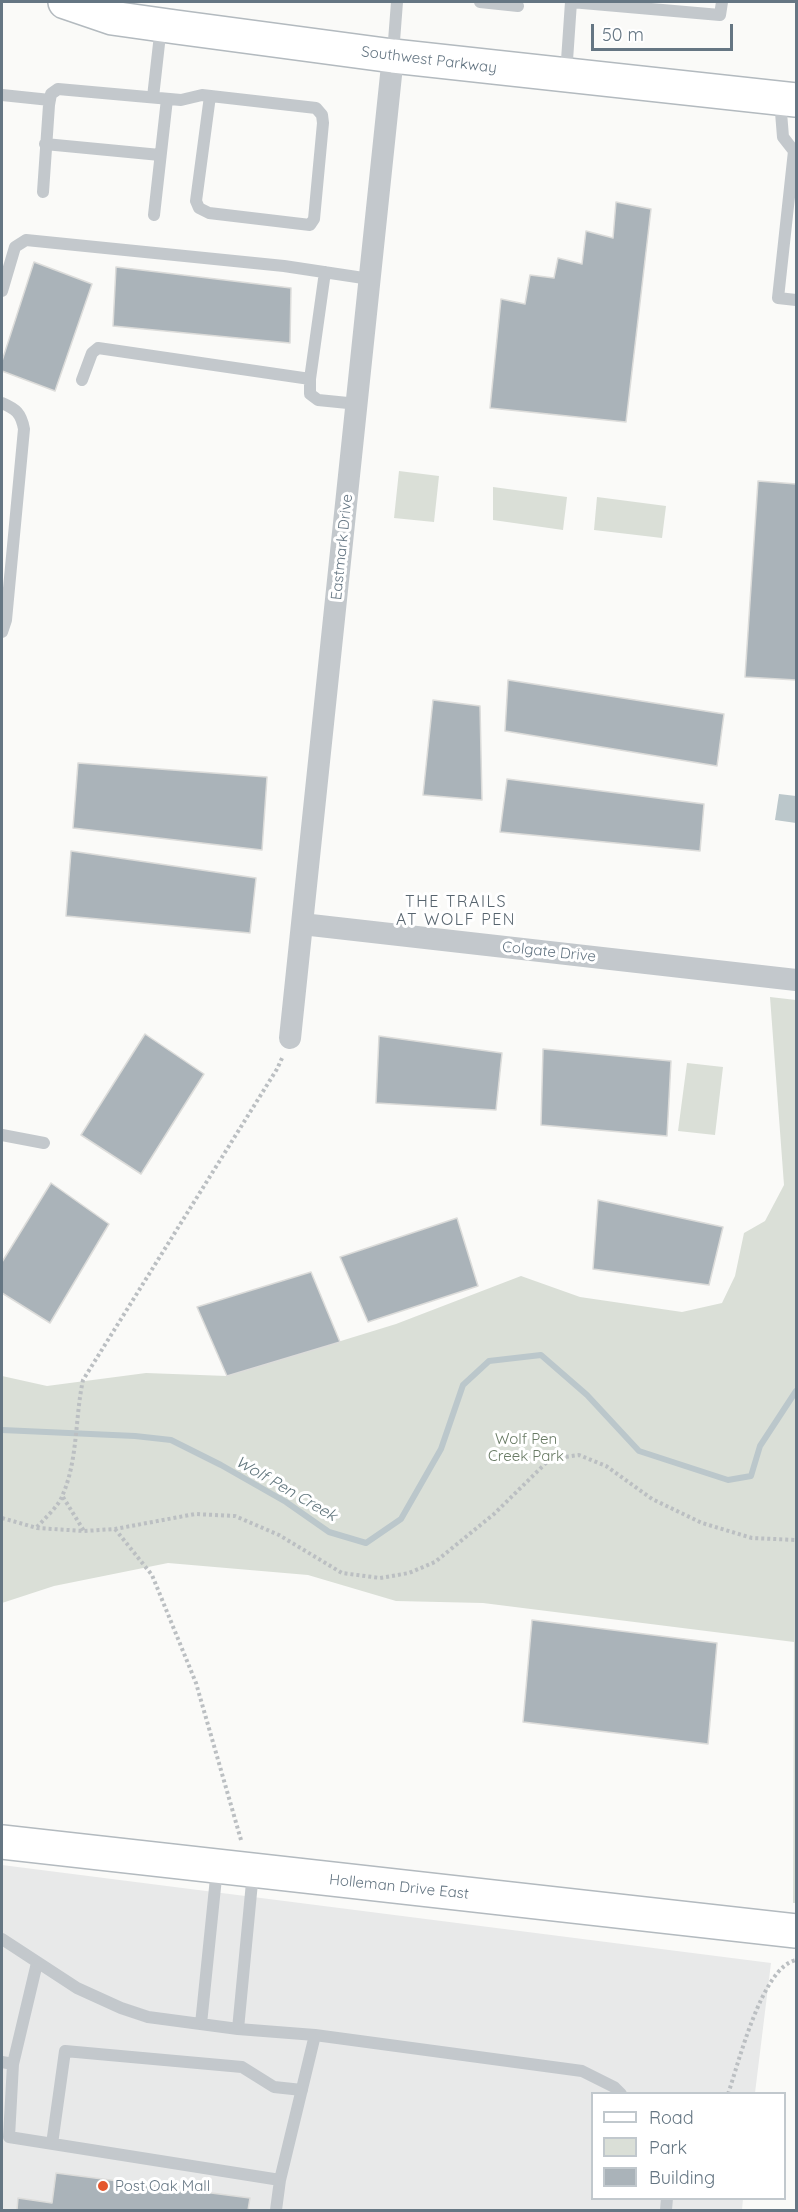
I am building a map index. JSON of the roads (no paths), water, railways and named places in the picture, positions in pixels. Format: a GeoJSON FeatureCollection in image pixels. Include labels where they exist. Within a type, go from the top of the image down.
{"type":"FeatureCollection","features":[{"type":"Feature","properties":{"kind":"street","name":"Southwest Parkway"},"geometry":{"type":"LineString","coordinates":[[65,2],[112,18],[161,25],[393,56],[788,100]]}},
{"type":"Feature","properties":{"kind":"street","name":"Eastmark Drive"},"geometry":{"type":"LineString","coordinates":[[290,1038],[393,56]]}},
{"type":"Feature","properties":{"kind":"street","name":"Colgate Drive"},"geometry":{"type":"LineString","coordinates":[[302,924],[796,980]]}},
{"type":"Feature","properties":{"kind":"street","name":"Holleman Drive East"},"geometry":{"type":"LineString","coordinates":[[2,1842],[217,1868],[253,1870],[796,1931]]}},
{"type":"Feature","properties":{"kind":"lane"},"geometry":{"type":"LineString","coordinates":[[393,56],[397,2]]}},
{"type":"Feature","properties":{"kind":"lane"},"geometry":{"type":"LineString","coordinates":[[480,2],[518,6]]}},
{"type":"Feature","properties":{"kind":"lane"},"geometry":{"type":"LineString","coordinates":[[566,75],[571,2],[720,15],[722,2]]}},
{"type":"Feature","properties":{"kind":"lane"},"geometry":{"type":"LineString","coordinates":[[153,97],[161,25]]}},
{"type":"Feature","properties":{"kind":"lane"},"geometry":{"type":"LineString","coordinates":[[43,192],[50,100],[51,94],[58,90],[181,100],[201,94],[316,108],[322,115],[323,123],[314,219],[310,225],[209,213],[199,208],[196,201],[210,96]]}},
{"type":"Feature","properties":{"kind":"lane"},"geometry":{"type":"LineString","coordinates":[[2,96],[50,100]]}},
{"type":"Feature","properties":{"kind":"lane"},"geometry":{"type":"LineString","coordinates":[[154,215],[167,99]]}},
{"type":"Feature","properties":{"kind":"lane"},"geometry":{"type":"LineString","coordinates":[[788,100],[783,136],[795,150],[778,298],[796,300]]}},
{"type":"Feature","properties":{"kind":"lane"},"geometry":{"type":"LineString","coordinates":[[45,144],[160,155]]}},
{"type":"Feature","properties":{"kind":"lane"},"geometry":{"type":"LineString","coordinates":[[2,291],[15,247],[26,240],[325,272],[370,279]]}},
{"type":"Feature","properties":{"kind":"lane"},"geometry":{"type":"LineString","coordinates":[[325,272],[310,379],[310,394],[318,400],[358,404]]}},
{"type":"Feature","properties":{"kind":"lane"},"geometry":{"type":"LineString","coordinates":[[82,380],[92,353],[98,348],[310,379]]}},
{"type":"Feature","properties":{"kind":"lane"},"geometry":{"type":"LineString","coordinates":[[2,403],[16,409],[22,417],[24,429],[4,596],[6,620],[2,632]]}},
{"type":"Feature","properties":{"kind":"lane"},"geometry":{"type":"LineString","coordinates":[[2,1135],[44,1143]]}},
{"type":"Feature","properties":{"kind":"lane"},"geometry":{"type":"LineString","coordinates":[[201,2024],[217,1868]]}},
{"type":"Feature","properties":{"kind":"lane"},"geometry":{"type":"LineString","coordinates":[[238,2029],[253,1870]]}},
{"type":"Feature","properties":{"kind":"lane"},"geometry":{"type":"LineString","coordinates":[[2,1939],[77,1988],[121,2008],[148,2017],[238,2029],[315,2035],[582,2071],[614,2087],[619,2092]]}},
{"type":"Feature","properties":{"kind":"lane"},"geometry":{"type":"LineString","coordinates":[[38,1964],[7,2063],[9,2137],[280,2180]]}},
{"type":"Feature","properties":{"kind":"lane"},"geometry":{"type":"LineString","coordinates":[[276,2211],[280,2180],[315,2035]]}},
{"type":"Feature","properties":{"kind":"lane"},"geometry":{"type":"LineString","coordinates":[[52,2144],[65,2051],[242,2067],[274,2087],[302,2091]]}},
{"type":"Feature","properties":{"kind":"waterway","name":"Wolf Pen Creek"},"geometry":{"type":"LineString","coordinates":[[2,1430],[135,1436],[171,1440],[286,1502],[329,1532],[366,1543],[401,1519],[441,1449],[463,1385],[489,1361],[541,1355],[587,1395],[639,1451],[728,1480],[751,1476],[760,1446],[796,1391]]}},
{"type":"Feature","properties":{"kind":"place","name":"Post Oak Mall"},"geometry":{"type":"Point","coordinates":[103,2186]}},
{"type":"Feature","properties":{"kind":"district","name":"THE TRAILS AT WOLF PEN"},"geometry":{"type":"Point","coordinates":[456,911]}},
{"type":"Feature","properties":{"kind":"park label","name":"Wolf Pen Creek Park"},"geometry":{"type":"Point","coordinates":[526,1448]}}]}
